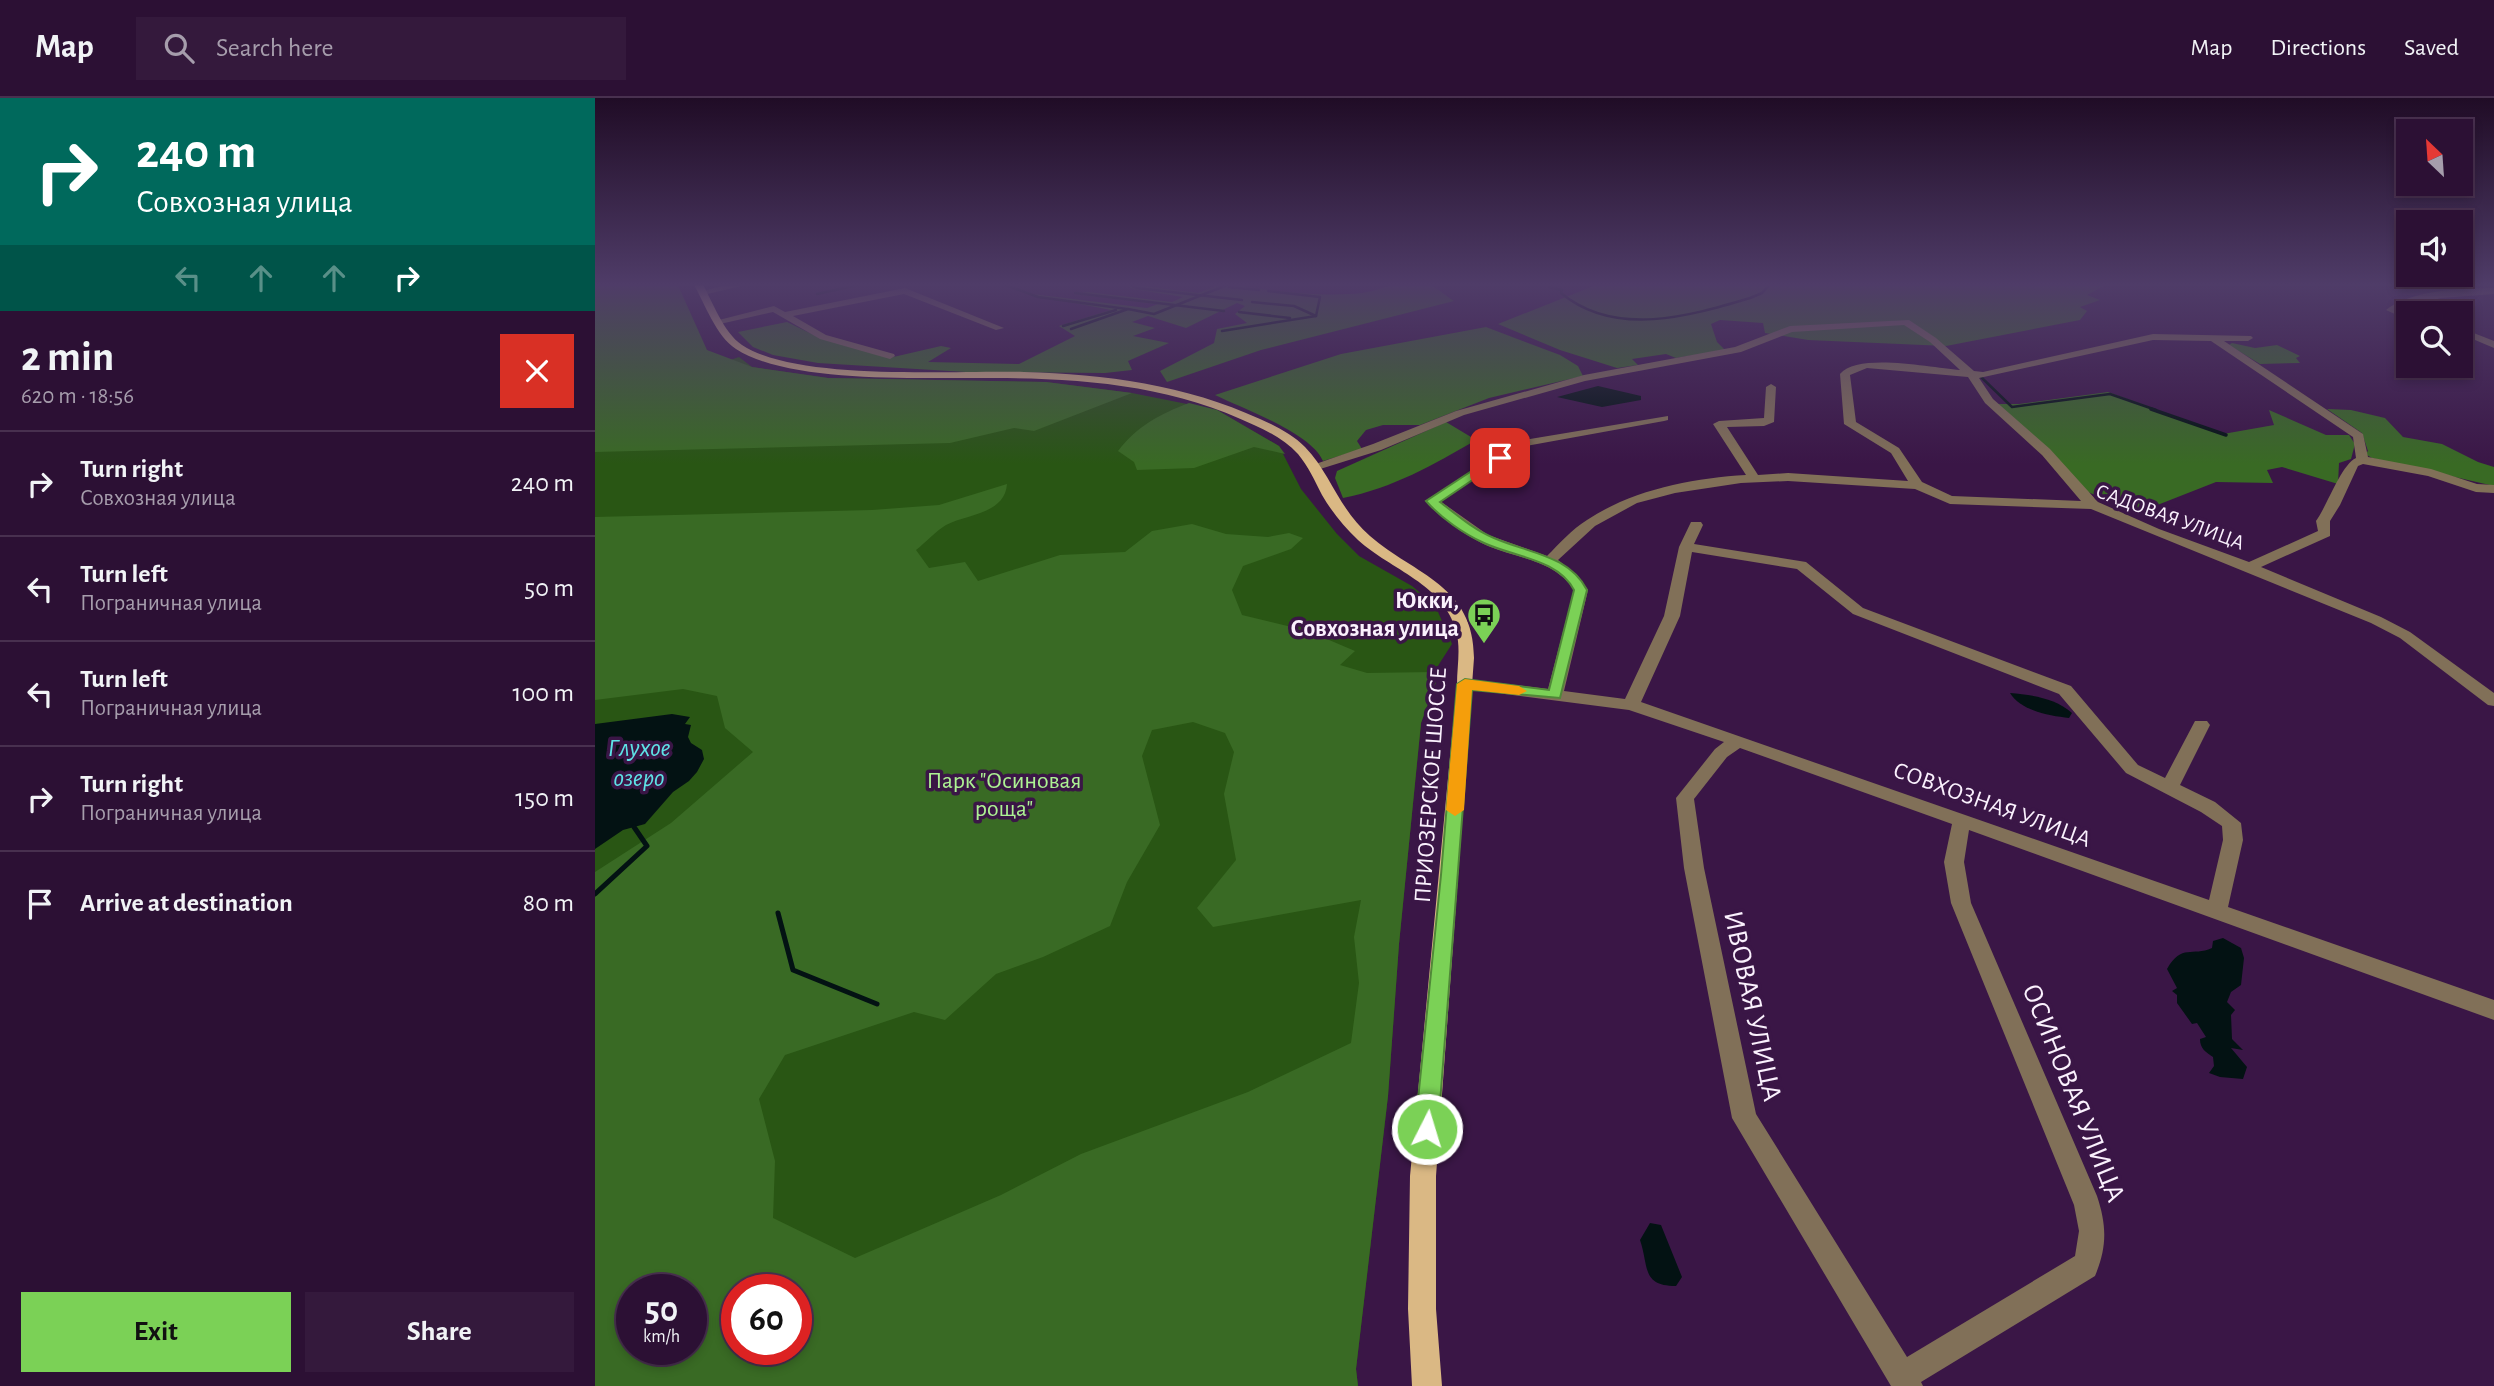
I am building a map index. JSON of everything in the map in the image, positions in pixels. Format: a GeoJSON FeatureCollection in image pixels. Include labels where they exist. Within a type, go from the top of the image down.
{"type":"FeatureCollection","features":[{"type":"Feature","properties":{"kind":"main road","name":"ПРИОЗЕРСКОЕ ШОССЕ"},"geometry":{"type":"LineString","coordinates":[[735,343],[768,360],[809,368],[907,374],[1026,375],[1129,385],[1187,396],[1230,411],[1276,433],[1301,450],[1333,503],[1353,529],[1372,545],[1431,584],[1458,615],[1464,631],[1465,684],[1423,1176],[1422,1309],[1427,1386]]}},
{"type":"Feature","properties":{"kind":"street"},"geometry":{"type":"LineString","coordinates":[[845,343],[890,356]]}},
{"type":"Feature","properties":{"kind":"street"},"geometry":{"type":"LineString","coordinates":[[1313,467],[1377,447],[1460,413],[1584,378],[1737,351],[1756,343]]}},
{"type":"Feature","properties":{"kind":"street"},"geometry":{"type":"LineString","coordinates":[[1936,343],[1972,375],[1998,411],[2046,452],[2076,489],[2093,505]]}},
{"type":"Feature","properties":{"kind":"street"},"geometry":{"type":"LineString","coordinates":[[1917,485],[1895,452],[1850,425],[1845,374],[1850,369],[1867,365],[1988,375],[2126,343]]}},
{"type":"Feature","properties":{"kind":"street"},"geometry":{"type":"LineString","coordinates":[[2221,343],[2357,433],[2362,460],[2431,473],[2476,488],[2494,489]]}},
{"type":"Feature","properties":{"kind":"street"},"geometry":{"type":"LineString","coordinates":[[1754,478],[1719,424],[1764,423],[1770,420],[1771,387]]}},
{"type":"Feature","properties":{"kind":"street"},"geometry":{"type":"LineString","coordinates":[[1555,695],[1581,590],[1574,577],[1549,561],[1489,541],[1432,501],[1523,443],[1664,418]]}},
{"type":"Feature","properties":{"kind":"street","name":"САДОВАЯ УЛИЦА"},"geometry":{"type":"LineString","coordinates":[[1549,561],[1590,523],[1632,500],[1675,489],[1754,478],[1827,478],[1917,485],[1950,500],[2093,505],[2154,532],[2249,566],[2325,533],[2323,521],[2334,505],[2353,464],[2362,460]]}},
{"type":"Feature","properties":{"kind":"street"},"geometry":{"type":"LineString","coordinates":[[1631,705],[1672,616],[1686,547],[1696,525]]}},
{"type":"Feature","properties":{"kind":"street"},"geometry":{"type":"LineString","coordinates":[[1686,547],[1801,565],[1858,611],[2065,690],[2132,769],[2208,807],[2231,824],[2233,840],[2217,911]]}},
{"type":"Feature","properties":{"kind":"street"},"geometry":{"type":"LineString","coordinates":[[2249,566],[2405,635],[2494,701]]}},
{"type":"Feature","properties":{"kind":"street","name":"СОВХОЗНАЯ УЛИЦА"},"geometry":{"type":"LineString","coordinates":[[1465,684],[1631,705],[2494,1010]]}},
{"type":"Feature","properties":{"kind":"street"},"geometry":{"type":"LineString","coordinates":[[2169,788],[2201,725]]}},
{"type":"Feature","properties":{"kind":"street","name":"ИВОВАЯ УЛИЦА"},"geometry":{"type":"LineString","coordinates":[[1738,741],[1721,752],[1685,798],[1694,868],[1744,1118],[1905,1381]]}},
{"type":"Feature","properties":{"kind":"street","name":"ОСИНОВАЯ УЛИЦА"},"geometry":{"type":"LineString","coordinates":[[1905,1381],[2085,1266],[2092,1253],[2094,1228],[2084,1196],[1961,903],[1955,879],[1953,852],[1962,821]]}},
{"type":"Feature","properties":{"kind":"green space"},"geometry":{"type":"Polygon","coordinates":[[[595,343],[704,343],[707,350],[752,367],[828,378],[1046,382],[1132,393],[1034,431],[1014,428],[950,443],[595,452],[595,343]]]}},
{"type":"Feature","properties":{"kind":"green space"},"geometry":{"type":"Polygon","coordinates":[[[749,343],[838,343],[889,358],[941,346],[951,348],[928,362],[1019,364],[1061,343],[1169,343],[1128,361],[1132,370],[1105,373],[966,372],[818,363],[773,355],[749,343]]]}},
{"type":"Feature","properties":{"kind":"green space"},"geometry":{"type":"Polygon","coordinates":[[[1214,343],[1288,343],[1167,382],[1160,371],[1214,343]]]}},
{"type":"Feature","properties":{"kind":"green space"},"geometry":{"type":"Polygon","coordinates":[[[1400,343],[1529,343],[1560,355],[1578,366],[1583,376],[1489,398],[1420,425],[1383,425],[1366,430],[1357,441],[1362,449],[1323,461],[1305,441],[1291,432],[1215,395],[1341,354],[1400,343]]]}},
{"type":"Feature","properties":{"kind":"green space"},"geometry":{"type":"Polygon","coordinates":[[[1544,343],[1718,343],[1725,350],[1676,358],[1666,354],[1632,359],[1638,365],[1617,368],[1544,343]]]}},
{"type":"Feature","properties":{"kind":"green space"},"geometry":{"type":"Polygon","coordinates":[[[1879,343],[1961,343],[1946,346],[1879,343]]]}},
{"type":"Feature","properties":{"kind":"green space"},"geometry":{"type":"Polygon","coordinates":[[[2232,343],[2255,348],[2277,345],[2300,356],[2296,358],[2300,363],[2260,364],[2229,345],[2232,343]]]}},
{"type":"Feature","properties":{"kind":"green space","name":"Парк \"Осиновая роща\""},"geometry":{"type":"Polygon","coordinates":[[[739,357],[752,367],[828,378],[1046,382],[1132,393],[1217,410],[1279,446],[1301,489],[1337,534],[1359,556],[1412,586],[1435,605],[1452,644],[1434,672],[1436,682],[1421,723],[1399,944],[1388,1096],[1356,1369],[1358,1386],[595,1386],[595,406],[739,357]]]}},
{"type":"Feature","properties":{"kind":"green space"},"geometry":{"type":"Polygon","coordinates":[[[2108,392],[2223,434],[2274,425],[2269,410],[2326,435],[2349,435],[2355,444],[2351,459],[2339,463],[2338,484],[2282,467],[2267,470],[2273,483],[2216,482],[2137,513],[2088,492],[1996,404],[2019,404],[2108,392]]]}},
{"type":"Feature","properties":{"kind":"green space"},"geometry":{"type":"Polygon","coordinates":[[[1189,403],[1217,410],[1279,446],[1285,454],[1254,447],[1194,468],[1137,470],[1134,462],[1118,451],[1133,434],[1150,422],[1189,403]]]}},
{"type":"Feature","properties":{"kind":"green space"},"geometry":{"type":"Polygon","coordinates":[[[2327,409],[2351,410],[2385,418],[2403,437],[2442,444],[2494,467],[2494,486],[2372,458],[2365,454],[2368,451],[2362,433],[2327,409]]]}},
{"type":"Feature","properties":{"kind":"green space"},"geometry":{"type":"Polygon","coordinates":[[[1446,422],[1476,440],[1396,482],[1343,498],[1335,478],[1337,471],[1446,422]]]}},
{"type":"Feature","properties":{"kind":"green space","name":"Парк \"Осиновая роща\""},"geometry":{"type":"Polygon","coordinates":[[[1007,484],[1000,502],[984,512],[946,525],[916,550],[929,568],[965,562],[978,581],[1060,555],[1125,552],[1152,531],[1192,524],[1226,534],[1268,537],[1289,533],[1303,538],[1291,549],[1243,566],[1232,590],[1242,615],[1308,631],[1355,651],[1340,665],[1367,673],[1434,672],[1436,682],[1421,723],[1399,944],[1388,1096],[1356,1369],[1358,1386],[595,1386],[595,872],[671,823],[753,752],[725,728],[717,696],[683,689],[595,700],[595,517],[872,510],[939,505],[1007,484]],[[1193,722],[1152,730],[1142,756],[1160,825],[1127,882],[1110,926],[1043,957],[996,974],[945,1020],[914,1012],[785,1055],[759,1099],[775,1161],[773,1218],[855,1258],[1001,1195],[1081,1154],[1248,1092],[1351,1043],[1359,983],[1354,937],[1361,900],[1213,927],[1197,908],[1236,860],[1224,794],[1234,752],[1225,733],[1193,722]]]}},
{"type":"Feature","properties":{"kind":"water"},"geometry":{"type":"Polygon","coordinates":[[[1598,386],[1641,396],[1641,400],[1602,407],[1557,397],[1598,386]]]}},
{"type":"Feature","properties":{"kind":"water"},"geometry":{"type":"Polygon","coordinates":[[[2010,693],[2051,701],[2072,713],[2069,718],[2037,712],[2021,704],[2010,693]]]}},
{"type":"Feature","properties":{"kind":"water","name":"Глухое озеро"},"geometry":{"type":"Polygon","coordinates":[[[672,714],[690,717],[685,724],[691,725],[688,737],[691,743],[702,750],[704,759],[697,772],[673,792],[645,824],[623,830],[595,849],[595,724],[672,714]]]}},
{"type":"Feature","properties":{"kind":"water"},"geometry":{"type":"Polygon","coordinates":[[[2223,938],[2241,948],[2244,958],[2241,985],[2231,992],[2227,1002],[2235,1010],[2231,1015],[2232,1039],[2243,1050],[2231,1048],[2247,1067],[2243,1079],[2209,1073],[2214,1066],[2213,1057],[2204,1050],[2200,1042],[2200,1039],[2206,1037],[2197,1023],[2192,1024],[2177,1003],[2177,995],[2172,991],[2177,988],[2167,969],[2172,961],[2183,953],[2212,948],[2213,941],[2223,938]]]}},
{"type":"Feature","properties":{"kind":"water"},"geometry":{"type":"Polygon","coordinates":[[[1650,1223],[1661,1225],[1682,1277],[1676,1286],[1657,1282],[1648,1273],[1640,1240],[1650,1223]]]}},
{"type":"Feature","properties":{"kind":"waterway"},"geometry":{"type":"LineString","coordinates":[[1981,377],[2012,407],[2110,394],[2156,410]]}},
{"type":"Feature","properties":{"kind":"waterway"},"geometry":{"type":"LineString","coordinates":[[2151,409],[2226,435]]}},
{"type":"Feature","properties":{"kind":"waterway"},"geometry":{"type":"LineString","coordinates":[[595,894],[647,846],[634,827]]}},
{"type":"Feature","properties":{"kind":"waterway"},"geometry":{"type":"LineString","coordinates":[[778,913],[793,970],[877,1004]]}},
{"type":"Feature","properties":{"kind":"slow traffic"},"geometry":{"type":"LineString","coordinates":[[1455,810],[1465,684],[1519,691]]}},
{"type":"Feature","properties":{"kind":"place","name":"Юкки, Совхозная улица"},"geometry":{"type":"Point","coordinates":[1484,645]}},
{"type":"Feature","properties":{"kind":"route"},"geometry":{"type":"LineString","coordinates":[[1427,1129],[1451,875],[1465,684],[1555,695],[1581,590],[1574,577],[1549,561],[1489,541],[1432,501],[1500,458]]}}]}
